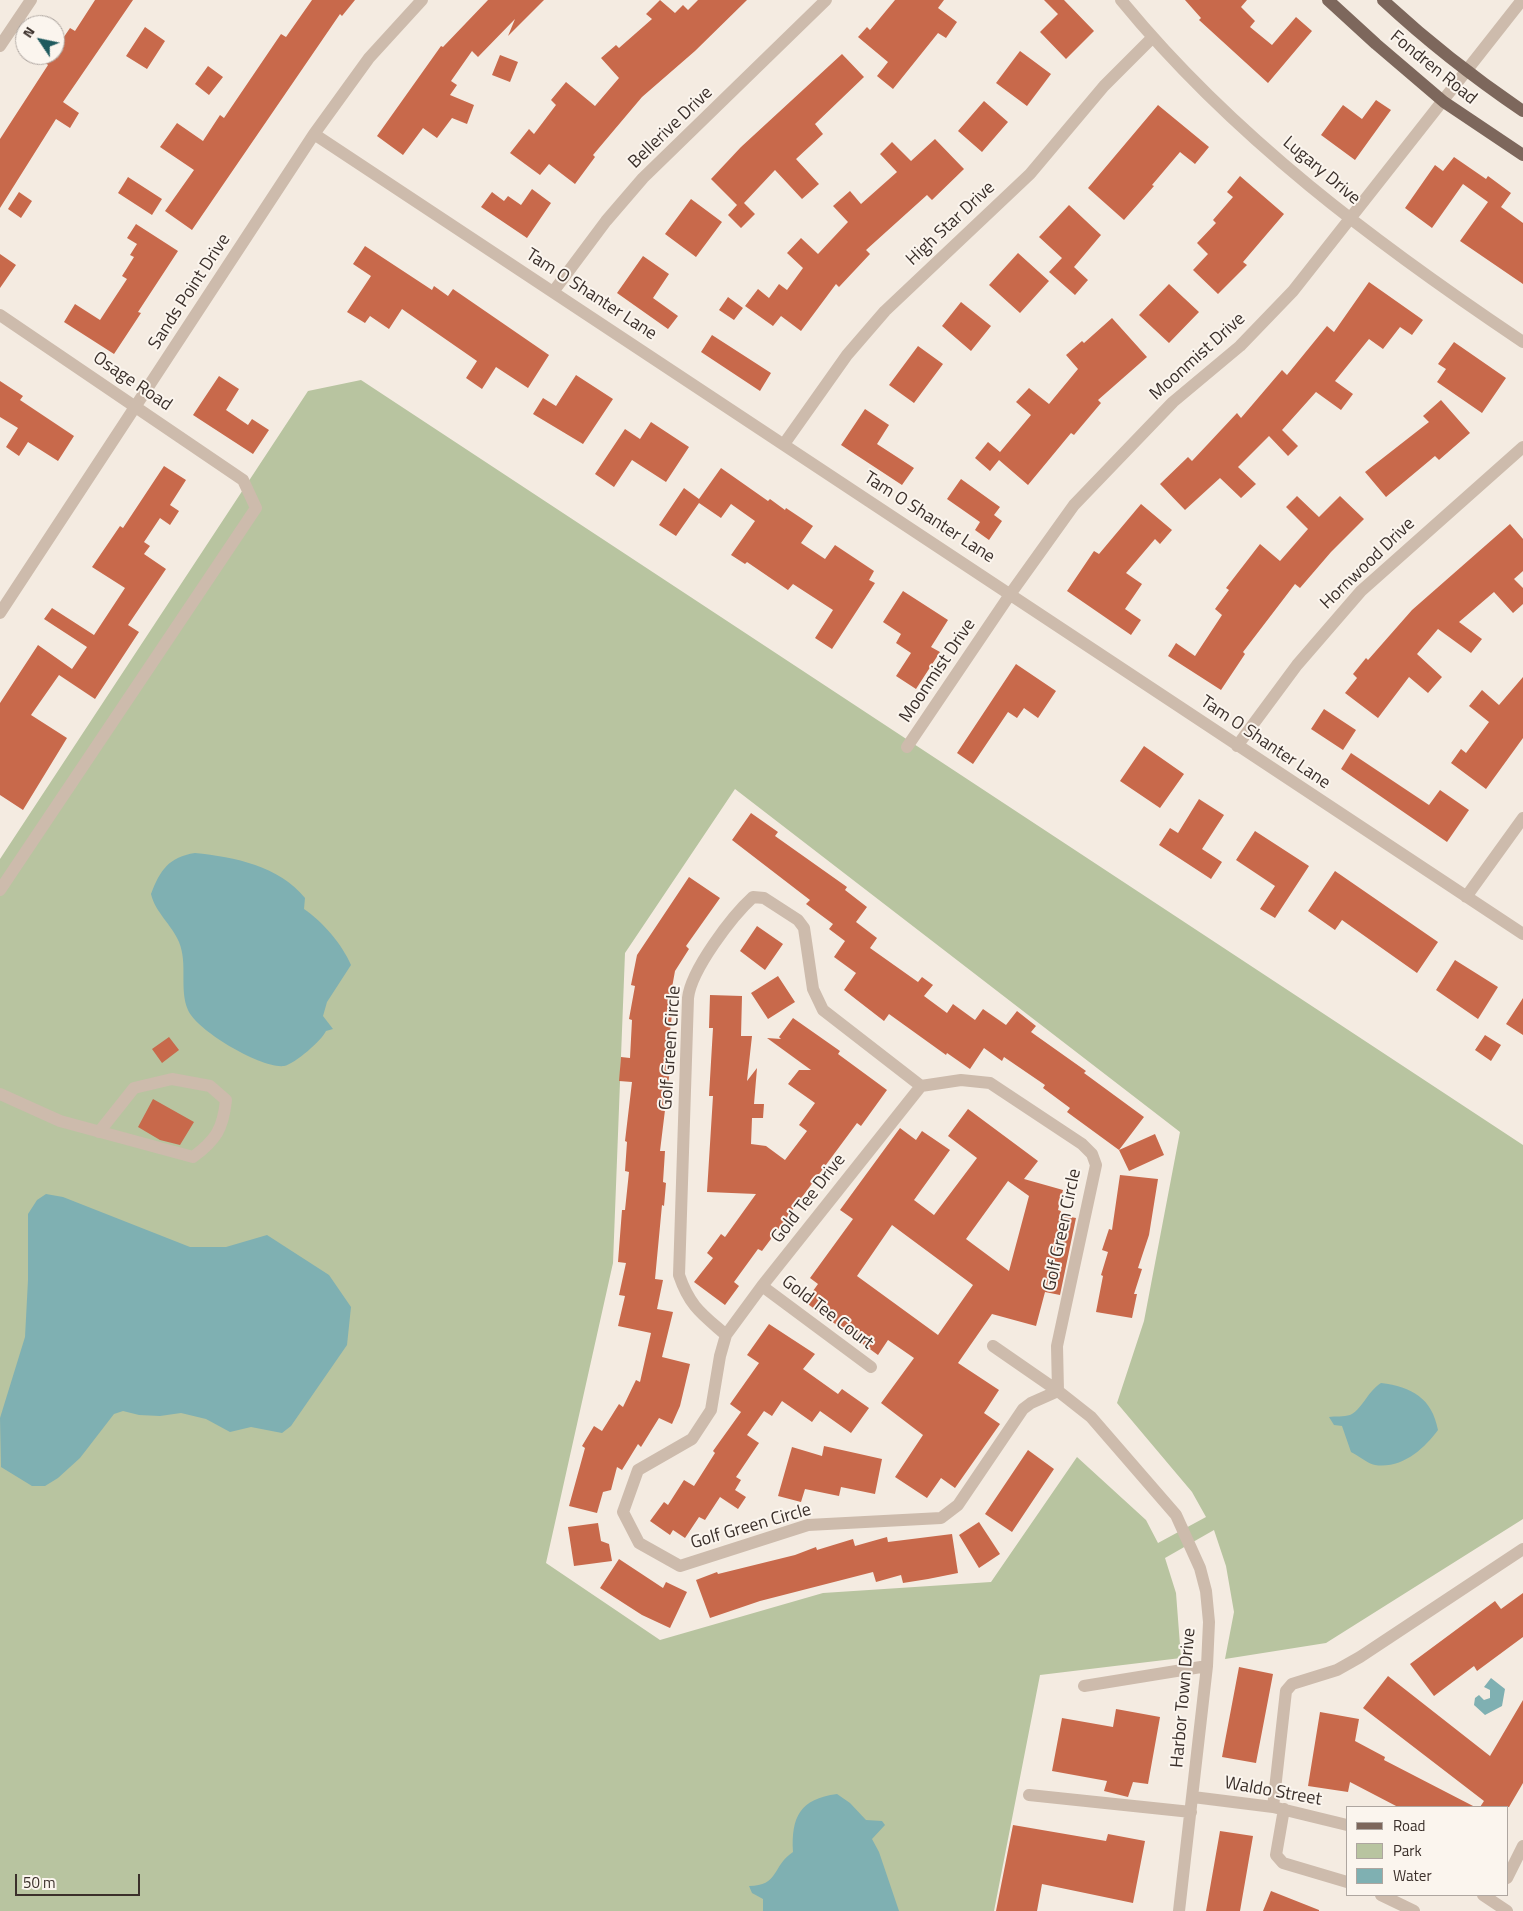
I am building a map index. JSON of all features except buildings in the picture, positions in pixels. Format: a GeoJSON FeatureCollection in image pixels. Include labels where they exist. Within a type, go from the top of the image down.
{"type":"FeatureCollection","features":[{"type":"Feature","properties":{"kind":"main road","name":"Fondren Road"},"geometry":{"type":"LineString","coordinates":[[1328,0],[1444,102],[1523,154]]}},
{"type":"Feature","properties":{"kind":"main road","name":"Fondren Road"},"geometry":{"type":"LineString","coordinates":[[1383,0],[1428,41],[1467,72],[1523,111]]}},
{"type":"Feature","properties":{"kind":"street"},"geometry":{"type":"LineString","coordinates":[[0,46],[30,0]]}},
{"type":"Feature","properties":{"kind":"street","name":"Sands Point Drive"},"geometry":{"type":"LineString","coordinates":[[0,612],[314,134],[369,58],[422,0]]}},
{"type":"Feature","properties":{"kind":"street","name":"Bellerive Drive"},"geometry":{"type":"LineString","coordinates":[[553,292],[606,221],[643,178],[826,0]]}},
{"type":"Feature","properties":{"kind":"street","name":"Lugary Drive"},"geometry":{"type":"LineString","coordinates":[[1121,0],[1152,38],[1229,116],[1298,177],[1429,279],[1523,342]]}},
{"type":"Feature","properties":{"kind":"street","name":"Moonmist Drive"},"geometry":{"type":"LineString","coordinates":[[907,747],[1011,593],[1074,505],[1173,402],[1240,346],[1293,291],[1444,102],[1522,0]]}},
{"type":"Feature","properties":{"kind":"street","name":"High Star Drive"},"geometry":{"type":"LineString","coordinates":[[784,444],[847,355],[885,311],[1030,174],[1104,86],[1152,38]]}},
{"type":"Feature","properties":{"kind":"street","name":"Tam O Shanter Lane"},"geometry":{"type":"LineString","coordinates":[[314,134],[1011,593],[1237,746],[1523,934]]}},
{"type":"Feature","properties":{"kind":"street","name":"Osage Road"},"geometry":{"type":"LineString","coordinates":[[0,315],[136,405],[243,480],[256,508],[0,890]]}},
{"type":"Feature","properties":{"kind":"street","name":"Hornwood Drive"},"geometry":{"type":"LineString","coordinates":[[1237,746],[1298,665],[1361,591],[1523,447]]}},
{"type":"Feature","properties":{"kind":"street"},"geometry":{"type":"LineString","coordinates":[[1466,896],[1523,818]]}},
{"type":"Feature","properties":{"kind":"street","name":"Golf Green Circle"},"geometry":{"type":"LineString","coordinates":[[753,897],[764,898],[798,920],[804,928],[807,938],[813,989],[823,1010],[921,1086],[961,1080],[990,1082],[1082,1144],[1092,1154],[1096,1165],[1057,1346],[1058,1391],[1031,1403],[1023,1409],[958,1505],[941,1518],[808,1525],[680,1566],[639,1543],[623,1512],[638,1470],[692,1439],[711,1410],[720,1356],[726,1335],[695,1308],[685,1292],[679,1275],[679,1265],[689,985],[738,910],[753,897]]}},
{"type":"Feature","properties":{"kind":"street"},"geometry":{"type":"LineString","coordinates":[[0,1094],[60,1121],[99,1132],[193,1157],[207,1147],[222,1126],[226,1100],[210,1086],[172,1079],[134,1088],[99,1132]]}},
{"type":"Feature","properties":{"kind":"street","name":"Gold Tee Drive"},"geometry":{"type":"LineString","coordinates":[[726,1335],[762,1286],[921,1086]]}},
{"type":"Feature","properties":{"kind":"street","name":"Gold Tee Court"},"geometry":{"type":"LineString","coordinates":[[762,1286],[872,1367]]}},
{"type":"Feature","properties":{"kind":"street","name":"Harbor Town Drive"},"geometry":{"type":"LineString","coordinates":[[993,1346],[1058,1391],[1091,1417],[1176,1516],[1200,1568],[1206,1591],[1209,1622],[1207,1666],[1179,1911]]}},
{"type":"Feature","properties":{"kind":"street"},"geometry":{"type":"LineString","coordinates":[[1346,1882],[1283,1863],[1276,1855],[1286,1691],[1292,1684],[1337,1670],[1360,1657],[1523,1549]]}},
{"type":"Feature","properties":{"kind":"street"},"geometry":{"type":"LineString","coordinates":[[1084,1686],[1207,1666]]}},
{"type":"Feature","properties":{"kind":"street"},"geometry":{"type":"LineString","coordinates":[[1029,1795],[1191,1812]]}},
{"type":"Feature","properties":{"kind":"street","name":"Waldo Street"},"geometry":{"type":"LineString","coordinates":[[1193,1797],[1278,1808],[1346,1825]]}},
{"type":"Feature","properties":{"kind":"street"},"geometry":{"type":"LineString","coordinates":[[1508,1876],[1523,1846]]}},
{"type":"Feature","properties":{"kind":"street"},"geometry":{"type":"LineString","coordinates":[[1383,1896],[1414,1911]]}},
{"type":"Feature","properties":{"kind":"street"},"geometry":{"type":"LineString","coordinates":[[1496,1899],[1508,1911]]}},
{"type":"Feature","properties":{"kind":"green space"},"geometry":{"type":"Polygon","coordinates":[[[361,380],[1523,1145],[1523,1519],[1326,1643],[1225,1659],[1234,1612],[1226,1566],[1214,1530],[1165,1558],[1176,1593],[1181,1658],[1040,1675],[994,1911],[0,1911],[0,859],[308,391],[361,380]],[[735,789],[625,953],[613,1263],[546,1563],[660,1640],[823,1593],[991,1582],[1077,1457],[1146,1520],[1158,1543],[1206,1517],[1192,1492],[1117,1403],[1144,1321],[1180,1132],[735,789]]]}},
{"type":"Feature","properties":{"kind":"water"},"geometry":{"type":"Polygon","coordinates":[[[195,853],[225,857],[255,865],[282,878],[305,898],[304,909],[331,934],[343,949],[351,965],[327,1002],[323,1016],[333,1029],[326,1031],[308,1051],[289,1064],[284,1066],[274,1065],[246,1055],[231,1047],[204,1028],[188,1010],[184,994],[182,950],[172,930],[156,907],[151,894],[158,878],[172,861],[195,853]]]}},
{"type":"Feature","properties":{"kind":"water"},"geometry":{"type":"Polygon","coordinates":[[[46,1194],[63,1197],[190,1247],[226,1247],[267,1235],[329,1275],[351,1307],[347,1345],[291,1426],[282,1433],[251,1427],[230,1432],[206,1419],[181,1413],[160,1416],[139,1415],[123,1411],[114,1414],[80,1458],[58,1478],[45,1486],[32,1486],[1,1467],[0,1418],[25,1337],[28,1280],[28,1214],[37,1200],[46,1194]]]}},
{"type":"Feature","properties":{"kind":"water"},"geometry":{"type":"Polygon","coordinates":[[[1381,1383],[1411,1391],[1419,1396],[1431,1410],[1438,1430],[1426,1444],[1403,1461],[1394,1464],[1375,1465],[1351,1452],[1342,1426],[1334,1425],[1329,1417],[1348,1416],[1354,1413],[1381,1383]]]}},
{"type":"Feature","properties":{"kind":"water"},"geometry":{"type":"Polygon","coordinates":[[[1491,1678],[1505,1689],[1502,1706],[1485,1715],[1474,1705],[1475,1698],[1479,1695],[1484,1700],[1490,1698],[1490,1690],[1484,1687],[1491,1678]]]}},
{"type":"Feature","properties":{"kind":"water"},"geometry":{"type":"Polygon","coordinates":[[[837,1794],[850,1803],[866,1820],[882,1821],[885,1825],[872,1839],[879,1852],[899,1911],[763,1911],[763,1899],[752,1893],[749,1886],[766,1883],[771,1879],[786,1857],[793,1852],[796,1820],[806,1805],[824,1796],[837,1794]]]}}]}
